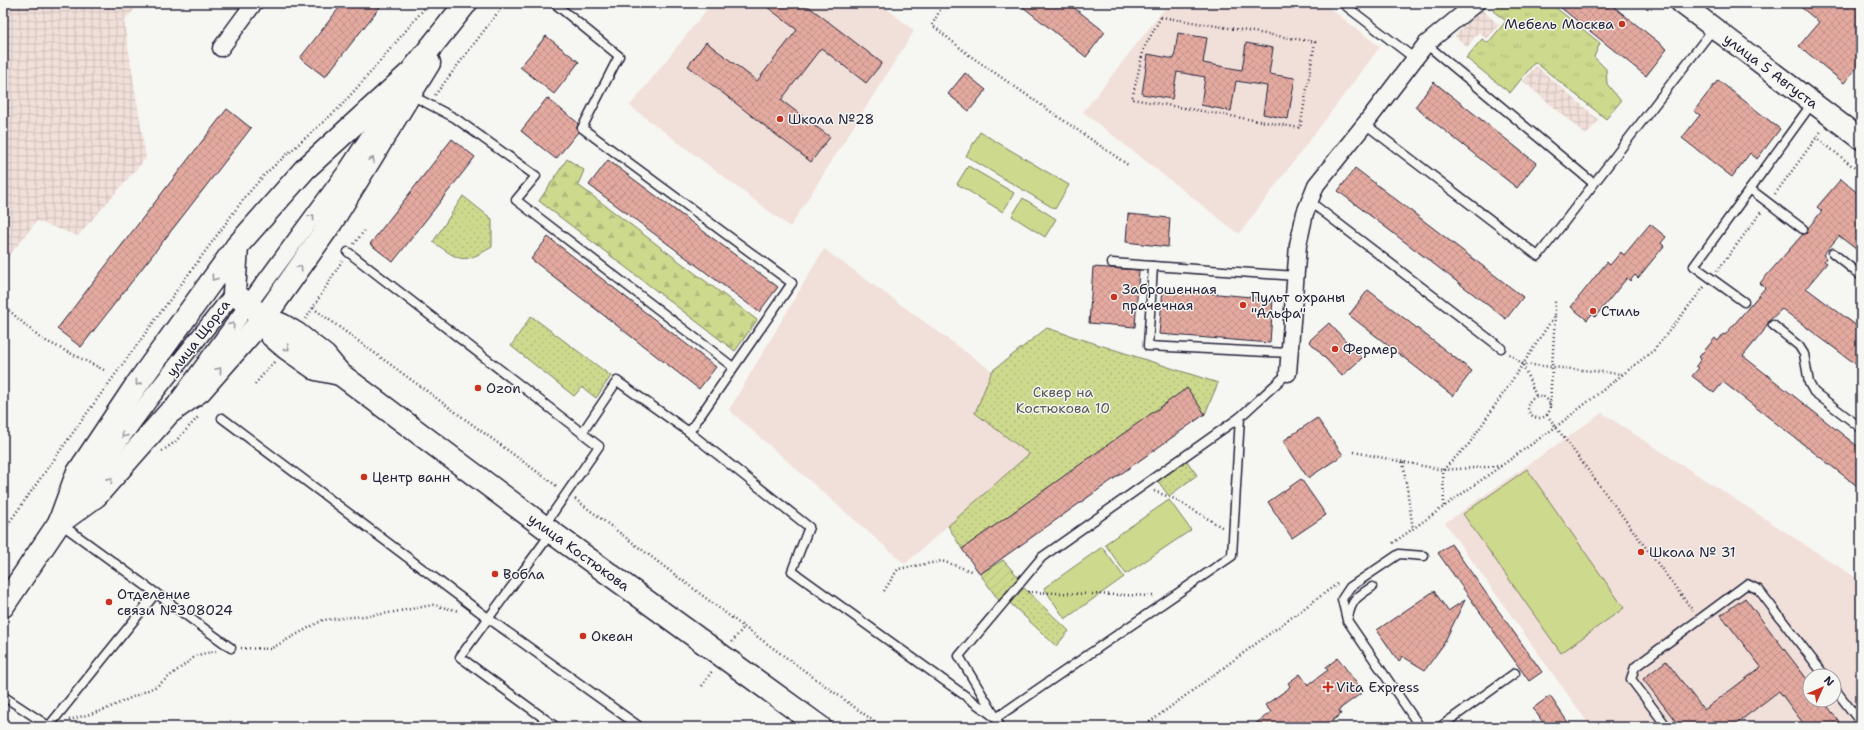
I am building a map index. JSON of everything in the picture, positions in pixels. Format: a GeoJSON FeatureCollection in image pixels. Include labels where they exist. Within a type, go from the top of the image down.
{"type":"FeatureCollection","features":[{"type":"Feature","properties":{"kind":"main road","name":"улица Щорса"},"geometry":{"type":"LineString","coordinates":[[248,305],[237,246],[305,169],[411,72],[461,10]]}},
{"type":"Feature","properties":{"kind":"main road","name":"улица Щорса"},"geometry":{"type":"LineString","coordinates":[[6,597],[59,523],[96,496],[169,413],[200,391],[248,305],[331,224],[411,95],[461,10]]}},
{"type":"Feature","properties":{"kind":"main road"},"geometry":{"type":"LineString","coordinates":[[59,523],[77,474],[135,386],[237,246]]}},
{"type":"Feature","properties":{"kind":"main road","name":"улица Костюкова"},"geometry":{"type":"LineString","coordinates":[[248,305],[297,334],[324,356],[340,374],[547,529],[820,727]]}},
{"type":"Feature","properties":{"kind":"street"},"geometry":{"type":"LineString","coordinates":[[221,48],[254,3]]}},
{"type":"Feature","properties":{"kind":"street"},"geometry":{"type":"LineString","coordinates":[[1288,373],[1298,245],[1304,213],[1316,185],[1426,44],[1476,3]]}},
{"type":"Feature","properties":{"kind":"street","name":"улица 5 Августа"},"geometry":{"type":"LineString","coordinates":[[1681,3],[1861,139]]}},
{"type":"Feature","properties":{"kind":"street","name":"улица Щорса"},"geometry":{"type":"LineString","coordinates":[[59,523],[150,399],[248,305],[347,170],[411,72]]}},
{"type":"Feature","properties":{"kind":"lane"},"geometry":{"type":"LineString","coordinates":[[554,3],[619,56],[582,128],[792,283],[689,432]]}},
{"type":"Feature","properties":{"kind":"lane"},"geometry":{"type":"LineString","coordinates":[[1342,3],[1414,58]]}},
{"type":"Feature","properties":{"kind":"lane"},"geometry":{"type":"LineString","coordinates":[[1365,124],[1538,256],[1714,28]]}},
{"type":"Feature","properties":{"kind":"lane"},"geometry":{"type":"LineString","coordinates":[[1426,44],[1593,183]]}},
{"type":"Feature","properties":{"kind":"lane"},"geometry":{"type":"LineString","coordinates":[[411,95],[455,118],[536,176],[516,200],[733,367]]}},
{"type":"Feature","properties":{"kind":"lane"},"geometry":{"type":"LineString","coordinates":[[1744,302],[1694,266],[1813,102]]}},
{"type":"Feature","properties":{"kind":"lane"},"geometry":{"type":"LineString","coordinates":[[1750,188],[1803,229]]}},
{"type":"Feature","properties":{"kind":"lane"},"geometry":{"type":"LineString","coordinates":[[1309,201],[1500,348]]}},
{"type":"Feature","properties":{"kind":"lane"},"geometry":{"type":"LineString","coordinates":[[348,252],[599,446],[566,493],[547,529],[488,618],[460,657],[556,727]]}},
{"type":"Feature","properties":{"kind":"lane"},"geometry":{"type":"LineString","coordinates":[[1833,253],[1861,276]]}},
{"type":"Feature","properties":{"kind":"lane"},"geometry":{"type":"LineString","coordinates":[[1112,263],[1296,276]]}},
{"type":"Feature","properties":{"kind":"lane"},"geometry":{"type":"LineString","coordinates":[[1152,266],[1148,346],[1289,353]]}},
{"type":"Feature","properties":{"kind":"lane"},"geometry":{"type":"LineString","coordinates":[[1773,325],[1799,346],[1804,354],[1809,383],[1814,392],[1861,428]]}},
{"type":"Feature","properties":{"kind":"lane"},"geometry":{"type":"LineString","coordinates":[[1000,727],[959,656],[1042,557],[1240,417],[1288,373]]}},
{"type":"Feature","properties":{"kind":"lane"},"geometry":{"type":"LineString","coordinates":[[582,432],[617,381],[689,432],[809,527],[792,571],[996,718]]}},
{"type":"Feature","properties":{"kind":"lane"},"geometry":{"type":"LineString","coordinates":[[996,718],[1232,556],[1240,417]]}},
{"type":"Feature","properties":{"kind":"lane"},"geometry":{"type":"LineString","coordinates":[[222,418],[488,618],[640,727]]}},
{"type":"Feature","properties":{"kind":"lane"},"geometry":{"type":"LineString","coordinates":[[59,523],[231,648]]}},
{"type":"Feature","properties":{"kind":"lane"},"geometry":{"type":"LineString","coordinates":[[1420,727],[1347,620],[1342,599],[1350,587],[1399,554],[1424,556]]}},
{"type":"Feature","properties":{"kind":"lane"},"geometry":{"type":"LineString","coordinates":[[1667,727],[1631,679],[1635,667],[1747,584],[1759,590],[1819,668]]}},
{"type":"Feature","properties":{"kind":"lane"},"geometry":{"type":"LineString","coordinates":[[1347,620],[1350,605],[1355,598],[1372,587]]}},
{"type":"Feature","properties":{"kind":"lane"},"geometry":{"type":"LineString","coordinates":[[3,696],[49,727],[156,593]]}},
{"type":"Feature","properties":{"kind":"lane"},"geometry":{"type":"LineString","coordinates":[[1440,727],[1515,673]]}},
{"type":"Feature","properties":{"kind":"lane"},"geometry":{"type":"LineString","coordinates":[[1842,698],[1861,723]]}},
{"type":"Feature","properties":{"kind":"path"},"geometry":{"type":"LineString","coordinates":[[940,10],[932,25],[969,55],[1128,165]]}},
{"type":"Feature","properties":{"kind":"path"},"geometry":{"type":"LineString","coordinates":[[1161,17],[1315,42],[1300,128],[1132,99],[1135,86],[1144,48],[1161,17]]}},
{"type":"Feature","properties":{"kind":"path"},"geometry":{"type":"LineString","coordinates":[[1816,137],[1861,173]]}},
{"type":"Feature","properties":{"kind":"path"},"geometry":{"type":"LineString","coordinates":[[1388,547],[1557,426],[1654,350],[1711,278]]}},
{"type":"Feature","properties":{"kind":"path"},"geometry":{"type":"LineString","coordinates":[[1547,415],[1550,405],[1555,301]]}},
{"type":"Feature","properties":{"kind":"path"},"geometry":{"type":"LineString","coordinates":[[3,305],[40,338],[104,370]]}},
{"type":"Feature","properties":{"kind":"path"},"geometry":{"type":"LineString","coordinates":[[313,308],[882,727]]}},
{"type":"Feature","properties":{"kind":"path"},"geometry":{"type":"LineString","coordinates":[[1444,507],[1443,470],[1469,444],[1555,315]]}},
{"type":"Feature","properties":{"kind":"path"},"geometry":{"type":"LineString","coordinates":[[1500,348],[1523,364],[1623,374]]}},
{"type":"Feature","properties":{"kind":"path"},"geometry":{"type":"LineString","coordinates":[[1523,364],[1536,396]]}},
{"type":"Feature","properties":{"kind":"path"},"geometry":{"type":"LineString","coordinates":[[1547,415],[1540,418],[1530,414],[1528,403],[1536,396],[1543,396],[1549,401],[1550,405]]}},
{"type":"Feature","properties":{"kind":"path"},"geometry":{"type":"LineString","coordinates":[[1547,415],[1557,426],[1699,620]]}},
{"type":"Feature","properties":{"kind":"path"},"geometry":{"type":"LineString","coordinates":[[1354,452],[1443,470],[1501,466]]}},
{"type":"Feature","properties":{"kind":"path"},"geometry":{"type":"LineString","coordinates":[[1403,462],[1413,529]]}},
{"type":"Feature","properties":{"kind":"path"},"geometry":{"type":"LineString","coordinates":[[1142,486],[1177,500],[1233,534]]}},
{"type":"Feature","properties":{"kind":"path"},"geometry":{"type":"LineString","coordinates":[[884,591],[898,569],[942,561],[971,571]]}},
{"type":"Feature","properties":{"kind":"path"},"geometry":{"type":"LineString","coordinates":[[1143,727],[1344,579]]}},
{"type":"Feature","properties":{"kind":"path"},"geometry":{"type":"LineString","coordinates":[[1013,591],[1172,597]]}},
{"type":"Feature","properties":{"kind":"path"},"geometry":{"type":"LineString","coordinates":[[49,727],[104,710],[157,686],[198,654],[231,648],[270,649],[323,620],[383,614],[433,605],[461,611]]}},
{"type":"Feature","properties":{"kind":"path"},"geometry":{"type":"LineString","coordinates":[[702,686],[714,668]]}},
{"type":"Feature","properties":{"kind":"shaded area"},"geometry":{"type":"Polygon","coordinates":[[[3,3],[140,3],[124,21],[146,158],[78,236],[37,221],[3,263],[3,3]]]}},
{"type":"Feature","properties":{"kind":"shaded area"},"geometry":{"type":"Polygon","coordinates":[[[712,3],[880,3],[914,31],[790,227],[630,106],[712,3]]]}},
{"type":"Feature","properties":{"kind":"shaded area"},"geometry":{"type":"Polygon","coordinates":[[[1169,3],[1323,3],[1380,47],[1239,234],[1083,112],[1169,3]]]}},
{"type":"Feature","properties":{"kind":"shaded area"},"geometry":{"type":"Polygon","coordinates":[[[1480,8],[1499,25],[1487,39],[1479,32],[1467,47],[1455,36],[1480,8]]]}},
{"type":"Feature","properties":{"kind":"shaded area"},"geometry":{"type":"Polygon","coordinates":[[[1536,66],[1599,120],[1586,135],[1523,81],[1536,66]]]}},
{"type":"Feature","properties":{"kind":"shaded area"},"geometry":{"type":"Polygon","coordinates":[[[824,249],[992,371],[975,413],[1029,454],[905,564],[729,410],[824,249]]]}},
{"type":"Feature","properties":{"kind":"shaded area","name":"Школа № 31"},"geometry":{"type":"Polygon","coordinates":[[[1602,413],[1861,581],[1861,727],[1591,727],[1445,523],[1602,413]]]}},
{"type":"Feature","properties":{"kind":"green space"},"geometry":{"type":"Polygon","coordinates":[[[1499,3],[1550,3],[1600,43],[1594,57],[1606,69],[1607,84],[1621,101],[1606,119],[1535,62],[1510,93],[1466,58],[1482,39],[1488,43],[1506,21],[1493,11],[1499,3]]]}},
{"type":"Feature","properties":{"kind":"green space"},"geometry":{"type":"Polygon","coordinates":[[[980,132],[1069,185],[1055,209],[966,156],[980,132]]]}},
{"type":"Feature","properties":{"kind":"green space"},"geometry":{"type":"Polygon","coordinates":[[[567,159],[584,170],[578,185],[757,320],[735,351],[539,201],[567,159]]]}},
{"type":"Feature","properties":{"kind":"green space"},"geometry":{"type":"Polygon","coordinates":[[[968,166],[1014,193],[1003,212],[957,184],[968,166]]]}},
{"type":"Feature","properties":{"kind":"green space"},"geometry":{"type":"Polygon","coordinates":[[[463,196],[492,219],[492,247],[482,253],[467,258],[456,257],[433,242],[463,196]]]}},
{"type":"Feature","properties":{"kind":"green space"},"geometry":{"type":"Polygon","coordinates":[[[1023,198],[1056,219],[1045,237],[1012,216],[1023,198]]]}},
{"type":"Feature","properties":{"kind":"green space"},"geometry":{"type":"Polygon","coordinates":[[[531,316],[611,376],[596,398],[582,387],[574,396],[511,346],[531,316]]]}},
{"type":"Feature","properties":{"kind":"green space","name":"Сквер на Костюкова 10"},"geometry":{"type":"Polygon","coordinates":[[[1047,328],[1218,383],[1205,414],[1187,389],[962,549],[948,526],[1029,454],[975,413],[992,371],[1047,328]]]}},
{"type":"Feature","properties":{"kind":"green space"},"geometry":{"type":"Polygon","coordinates":[[[1186,460],[1197,475],[1169,496],[1157,480],[1186,460]]]}},
{"type":"Feature","properties":{"kind":"green space"},"geometry":{"type":"Polygon","coordinates":[[[1527,469],[1624,608],[1561,653],[1463,514],[1527,469]]]}},
{"type":"Feature","properties":{"kind":"green space"},"geometry":{"type":"Polygon","coordinates":[[[1169,500],[1191,530],[1126,574],[1105,544],[1169,500]]]}},
{"type":"Feature","properties":{"kind":"green space"},"geometry":{"type":"Polygon","coordinates":[[[1102,547],[1124,577],[1065,619],[1044,588],[1102,547]]]}},
{"type":"Feature","properties":{"kind":"green space"},"geometry":{"type":"Polygon","coordinates":[[[1003,560],[1022,581],[1002,605],[980,574],[1003,560]]]}},
{"type":"Feature","properties":{"kind":"green space"},"geometry":{"type":"Polygon","coordinates":[[[1024,588],[1069,631],[1056,646],[1010,603],[1024,588]]]}},
{"type":"Feature","properties":{"kind":"building"},"geometry":{"type":"Polygon","coordinates":[[[343,3],[383,3],[325,77],[300,58],[343,3]]]}},
{"type":"Feature","properties":{"kind":"building"},"geometry":{"type":"Polygon","coordinates":[[[762,3],[804,3],[882,63],[866,83],[821,48],[781,100],[830,137],[811,162],[688,66],[706,42],[757,81],[797,30],[762,3]]]}},
{"type":"Feature","properties":{"kind":"building"},"geometry":{"type":"Polygon","coordinates":[[[1018,3],[1068,3],[1105,32],[1086,57],[1018,3]]]}},
{"type":"Feature","properties":{"kind":"building"},"geometry":{"type":"Polygon","coordinates":[[[1555,3],[1609,3],[1667,49],[1646,76],[1555,3]]]}},
{"type":"Feature","properties":{"kind":"building"},"geometry":{"type":"Polygon","coordinates":[[[1796,3],[1861,3],[1861,63],[1844,83],[1799,46],[1819,22],[1796,3]]]}},
{"type":"Feature","properties":{"kind":"building"},"geometry":{"type":"Polygon","coordinates":[[[1178,33],[1207,38],[1203,63],[1242,70],[1246,43],[1273,48],[1269,74],[1295,78],[1288,119],[1263,114],[1267,86],[1236,81],[1231,111],[1201,105],[1205,77],[1177,72],[1172,99],[1142,94],[1148,54],[1174,59],[1178,33]]]}},
{"type":"Feature","properties":{"kind":"building"},"geometry":{"type":"Polygon","coordinates":[[[546,36],[579,62],[554,94],[520,67],[546,36]]]}},
{"type":"Feature","properties":{"kind":"building"},"geometry":{"type":"Polygon","coordinates":[[[965,73],[986,90],[969,111],[948,94],[965,73]]]}},
{"type":"Feature","properties":{"kind":"building"},"geometry":{"type":"Polygon","coordinates":[[[1718,80],[1780,129],[1757,159],[1750,153],[1732,177],[1682,138],[1700,115],[1694,111],[1718,80]]]}},
{"type":"Feature","properties":{"kind":"building"},"geometry":{"type":"Polygon","coordinates":[[[1434,82],[1536,163],[1517,188],[1415,107],[1434,82]]]}},
{"type":"Feature","properties":{"kind":"building"},"geometry":{"type":"Polygon","coordinates":[[[547,98],[578,123],[578,132],[556,159],[521,131],[547,98]]]}},
{"type":"Feature","properties":{"kind":"building"},"geometry":{"type":"Polygon","coordinates":[[[227,109],[251,128],[81,347],[57,329],[227,109]]]}},
{"type":"Feature","properties":{"kind":"building"},"geometry":{"type":"Polygon","coordinates":[[[452,139],[475,157],[393,262],[370,244],[452,139]]]}},
{"type":"Feature","properties":{"kind":"building"},"geometry":{"type":"Polygon","coordinates":[[[608,160],[778,287],[759,312],[589,185],[608,160]]]}},
{"type":"Feature","properties":{"kind":"building"},"geometry":{"type":"Polygon","coordinates":[[[1355,168],[1523,297],[1506,319],[1338,191],[1355,168]]]}},
{"type":"Feature","properties":{"kind":"building"},"geometry":{"type":"Polygon","coordinates":[[[1841,179],[1861,196],[1861,253],[1839,236],[1823,255],[1826,258],[1824,261],[1827,263],[1806,288],[1861,329],[1861,368],[1782,309],[1769,321],[1763,332],[1743,356],[1861,449],[1861,489],[1723,382],[1714,393],[1692,376],[1699,368],[1696,366],[1701,359],[1699,357],[1715,338],[1718,341],[1723,334],[1725,335],[1765,288],[1760,283],[1803,234],[1807,233],[1808,228],[1822,211],[1817,207],[1841,179]]]}},
{"type":"Feature","properties":{"kind":"building"},"geometry":{"type":"Polygon","coordinates":[[[1128,214],[1170,218],[1168,247],[1126,242],[1128,214]]]}},
{"type":"Feature","properties":{"kind":"building"},"geometry":{"type":"Polygon","coordinates":[[[1650,224],[1666,237],[1661,243],[1664,246],[1638,278],[1635,275],[1630,281],[1627,278],[1595,317],[1592,314],[1587,320],[1571,307],[1607,262],[1610,265],[1621,252],[1624,255],[1650,224]]]}},
{"type":"Feature","properties":{"kind":"building"},"geometry":{"type":"Polygon","coordinates":[[[548,237],[716,367],[699,389],[531,259],[548,237]]]}},
{"type":"Feature","properties":{"kind":"building","name":"Заброшенная прачечная"},"geometry":{"type":"Polygon","coordinates":[[[1093,267],[1139,270],[1135,327],[1089,323],[1093,267]]]}},
{"type":"Feature","properties":{"kind":"building"},"geometry":{"type":"Polygon","coordinates":[[[1163,289],[1273,299],[1270,343],[1159,334],[1163,289]]]}},
{"type":"Feature","properties":{"kind":"building"},"geometry":{"type":"Polygon","coordinates":[[[1368,290],[1472,371],[1453,396],[1349,315],[1368,290]]]}},
{"type":"Feature","properties":{"kind":"building","name":"Фермер"},"geometry":{"type":"Polygon","coordinates":[[[1329,323],[1362,358],[1342,376],[1309,341],[1329,323]]]}},
{"type":"Feature","properties":{"kind":"building"},"geometry":{"type":"Polygon","coordinates":[[[1187,388],[1205,414],[980,574],[962,549],[1187,388]]]}},
{"type":"Feature","properties":{"kind":"building"},"geometry":{"type":"Polygon","coordinates":[[[1317,418],[1343,455],[1308,478],[1283,441],[1317,418]]]}},
{"type":"Feature","properties":{"kind":"building"},"geometry":{"type":"Polygon","coordinates":[[[1301,479],[1326,515],[1292,538],[1268,502],[1301,479]]]}},
{"type":"Feature","properties":{"kind":"building"},"geometry":{"type":"Polygon","coordinates":[[[1451,544],[1542,672],[1529,681],[1438,553],[1451,544]]]}},
{"type":"Feature","properties":{"kind":"building"},"geometry":{"type":"Polygon","coordinates":[[[1434,591],[1448,611],[1465,600],[1443,645],[1425,670],[1402,656],[1399,662],[1377,630],[1434,591]]]}},
{"type":"Feature","properties":{"kind":"building"},"geometry":{"type":"Polygon","coordinates":[[[1745,598],[1802,673],[1802,708],[1829,708],[1843,727],[1806,727],[1779,691],[1732,727],[1680,727],[1643,679],[1666,661],[1704,710],[1761,667],[1721,615],[1745,598]]]}},
{"type":"Feature","properties":{"kind":"building"},"geometry":{"type":"Polygon","coordinates":[[[1338,658],[1363,692],[1341,708],[1339,711],[1341,714],[1324,727],[1251,727],[1271,712],[1265,705],[1288,689],[1290,686],[1288,683],[1300,674],[1308,685],[1328,670],[1326,667],[1338,658]]]}},
{"type":"Feature","properties":{"kind":"building"},"geometry":{"type":"Polygon","coordinates":[[[1550,696],[1571,727],[1546,727],[1533,708],[1550,696]]]}},
{"type":"Feature","properties":{"kind":"place","name":"Мебель Москва"},"geometry":{"type":"Point","coordinates":[1622,24]}},
{"type":"Feature","properties":{"kind":"place","name":"Школа №28"},"geometry":{"type":"Point","coordinates":[780,119]}},
{"type":"Feature","properties":{"kind":"place","name":"Заброшенная прачечная"},"geometry":{"type":"Point","coordinates":[1114,297]}},
{"type":"Feature","properties":{"kind":"place","name":"Пульт охраны \"Альфа\""},"geometry":{"type":"Point","coordinates":[1243,305]}},
{"type":"Feature","properties":{"kind":"place","name":"Стиль"},"geometry":{"type":"Point","coordinates":[1593,311]}},
{"type":"Feature","properties":{"kind":"place","name":"Фермер"},"geometry":{"type":"Point","coordinates":[1335,349]}},
{"type":"Feature","properties":{"kind":"place","name":"Ozon"},"geometry":{"type":"Point","coordinates":[478,388]}},
{"type":"Feature","properties":{"kind":"place","name":"Центр ванн"},"geometry":{"type":"Point","coordinates":[364,477]}},
{"type":"Feature","properties":{"kind":"place","name":"Школа № 31"},"geometry":{"type":"Point","coordinates":[1641,552]}},
{"type":"Feature","properties":{"kind":"place","name":"Вобла"},"geometry":{"type":"Point","coordinates":[495,574]}},
{"type":"Feature","properties":{"kind":"place","name":"Отделение связи №308024"},"geometry":{"type":"Point","coordinates":[109,602]}},
{"type":"Feature","properties":{"kind":"place","name":"Океан"},"geometry":{"type":"Point","coordinates":[583,636]}},
{"type":"Feature","properties":{"kind":"place","name":"Vita Express"},"geometry":{"type":"Point","coordinates":[1328,687]}}]}
